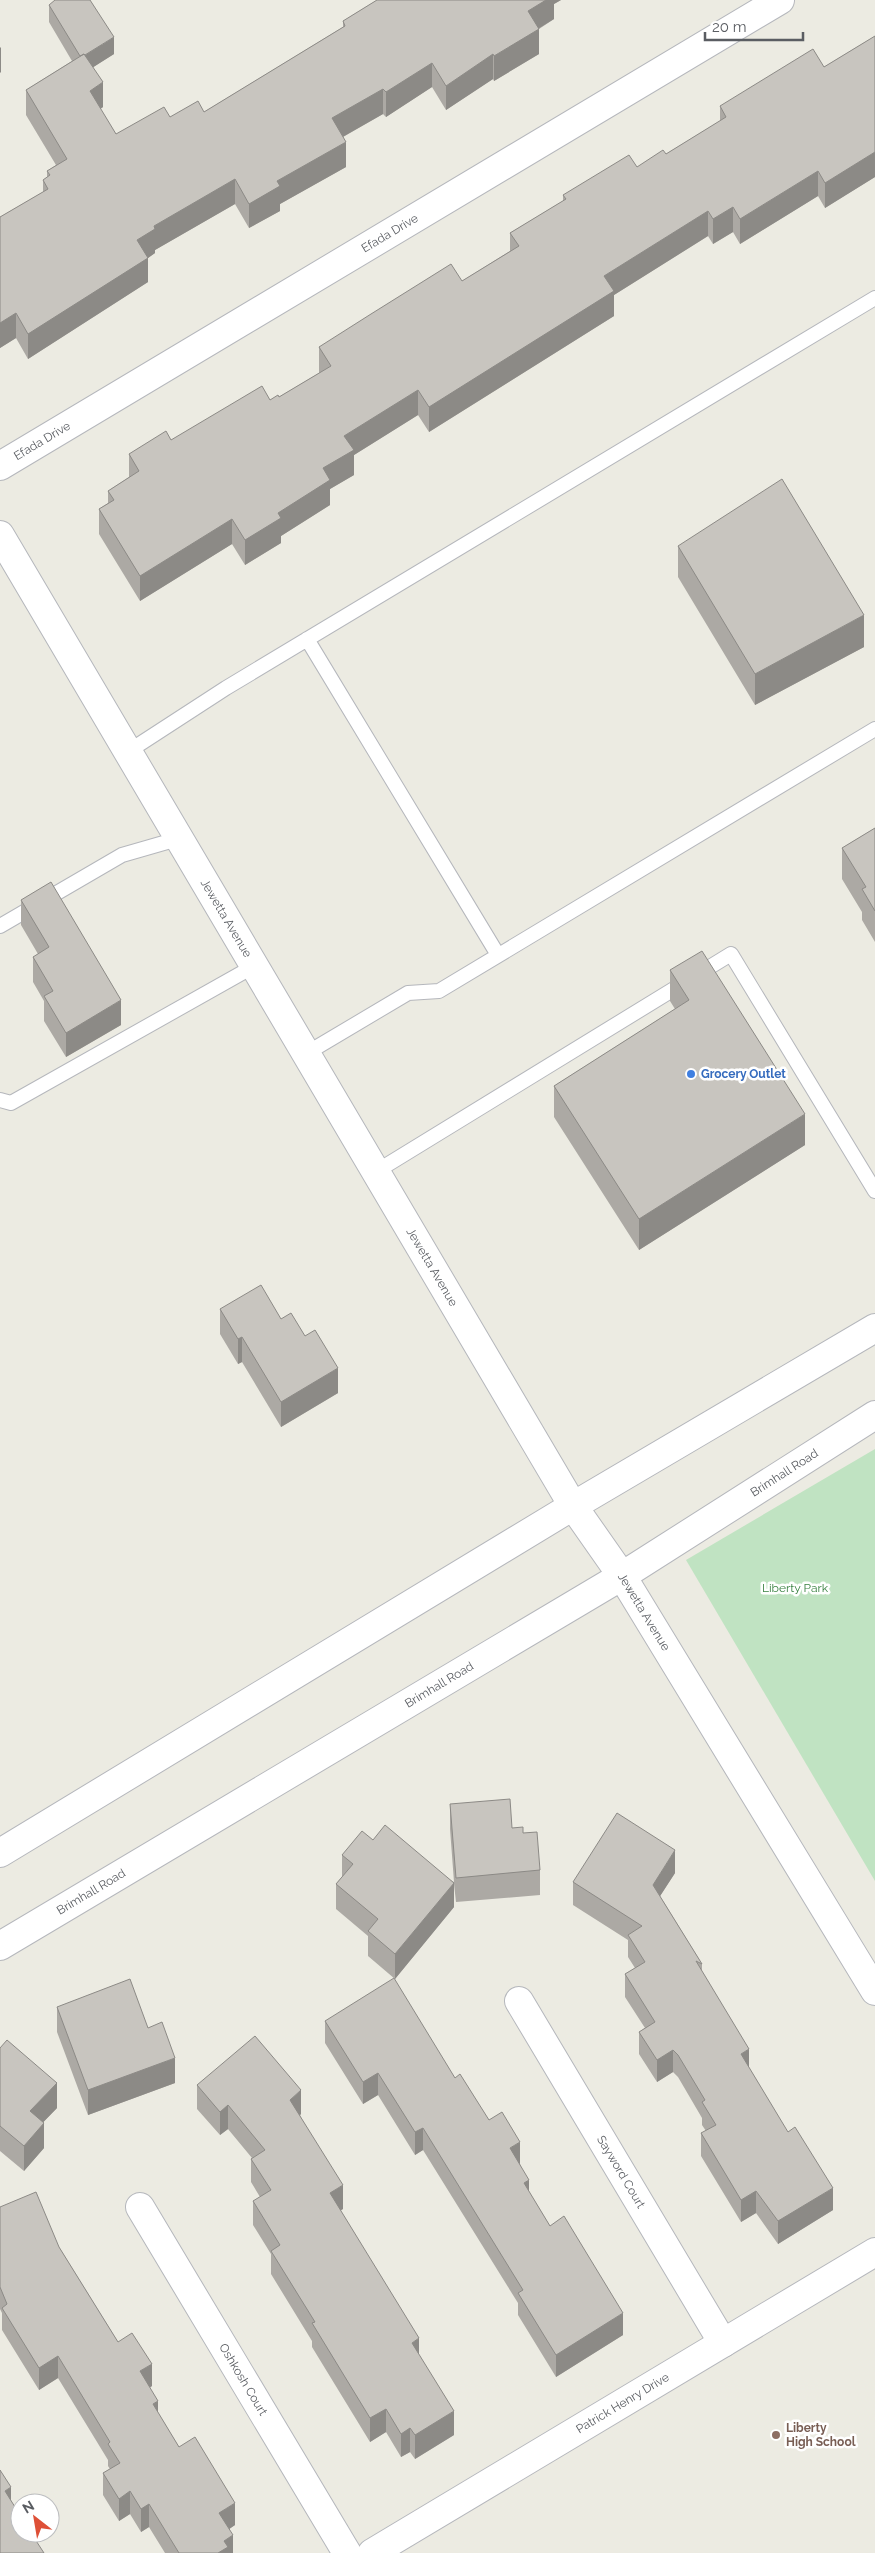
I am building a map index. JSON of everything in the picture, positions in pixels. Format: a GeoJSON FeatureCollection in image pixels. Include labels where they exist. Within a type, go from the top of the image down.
{"type":"FeatureCollection","features":[{"type":"Feature","properties":{"kind":"street","name":"Efada Drive"},"geometry":{"type":"LineString","coordinates":[[0,466],[780,0]]}},
{"type":"Feature","properties":{"kind":"street","name":"Jewetta Avenue"},"geometry":{"type":"LineString","coordinates":[[0,535],[181,838],[574,1506],[622,1576],[875,1991]]}},
{"type":"Feature","properties":{"kind":"street"},"geometry":{"type":"LineString","coordinates":[[0,1853],[574,1506],[875,1328]]}},
{"type":"Feature","properties":{"kind":"street","name":"Brimhall Road"},"geometry":{"type":"LineString","coordinates":[[0,1946],[622,1576],[875,1415]]}},
{"type":"Feature","properties":{"kind":"street","name":"Sayword Court"},"geometry":{"type":"LineString","coordinates":[[519,2001],[723,2342]]}},
{"type":"Feature","properties":{"kind":"street","name":"Oshkosh Court"},"geometry":{"type":"LineString","coordinates":[[140,2207],[347,2553]]}},
{"type":"Feature","properties":{"kind":"street","name":"Patrick Henry Drive"},"geometry":{"type":"LineString","coordinates":[[372,2553],[875,2252]]}},
{"type":"Feature","properties":{"kind":"lane"},"geometry":{"type":"LineString","coordinates":[[129,751],[226,688],[875,298]]}},
{"type":"Feature","properties":{"kind":"lane"},"geometry":{"type":"LineString","coordinates":[[307,639],[498,955]]}},
{"type":"Feature","properties":{"kind":"lane"},"geometry":{"type":"LineString","coordinates":[[307,1053],[408,993],[438,991],[875,729]]}},
{"type":"Feature","properties":{"kind":"lane"},"geometry":{"type":"LineString","coordinates":[[0,926],[122,855],[181,838]]}},
{"type":"Feature","properties":{"kind":"lane"},"geometry":{"type":"LineString","coordinates":[[376,1171],[731,954],[875,1191]]}},
{"type":"Feature","properties":{"kind":"lane"},"geometry":{"type":"LineString","coordinates":[[0,1100],[11,1103],[256,965]]}},
{"type":"Feature","properties":{"kind":"green space","name":"Liberty Park"},"geometry":{"type":"Polygon","coordinates":[[[875,1449],[875,1881],[686,1560],[875,1449]]]}},
{"type":"Feature","properties":{"kind":"building"},"geometry":{"type":"Polygon","coordinates":[[[55,0],[90,0],[114,37],[85,55],[80,56],[49,5],[55,0]]]}},
{"type":"Feature","properties":{"kind":"building"},"geometry":{"type":"Polygon","coordinates":[[[377,0],[546,0],[528,11],[539,29],[494,56],[493,54],[446,86],[432,63],[386,92],[383,89],[332,118],[346,142],[277,181],[280,186],[249,204],[235,179],[154,226],[155,229],[137,240],[148,258],[28,334],[16,313],[0,323],[0,217],[48,189],[43,180],[50,175],[47,171],[67,159],[26,90],[84,54],[103,82],[90,91],[116,134],[164,107],[170,117],[198,101],[204,112],[345,26],[343,21],[377,0]]]}},
{"type":"Feature","properties":{"kind":"building"},"geometry":{"type":"Polygon","coordinates":[[[875,36],[875,152],[825,183],[818,171],[740,219],[733,207],[713,219],[708,211],[604,276],[614,291],[429,407],[418,390],[344,436],[354,450],[323,468],[330,480],[278,513],[281,518],[245,540],[232,519],[140,576],[99,509],[114,500],[108,491],[139,471],[129,454],[166,431],[171,440],[262,386],[270,400],[278,395],[279,397],[331,366],[319,347],[451,264],[462,281],[519,246],[510,233],[566,199],[563,195],[629,155],[637,167],[663,150],[666,154],[726,117],[720,106],[813,49],[824,67],[875,36]]]}},
{"type":"Feature","properties":{"kind":"building"},"geometry":{"type":"Polygon","coordinates":[[[782,479],[864,615],[755,674],[678,546],[782,479]]]}},
{"type":"Feature","properties":{"kind":"building"},"geometry":{"type":"Polygon","coordinates":[[[875,828],[875,911],[862,889],[866,887],[842,848],[875,828]]]}},
{"type":"Feature","properties":{"kind":"building"},"geometry":{"type":"Polygon","coordinates":[[[51,882],[121,1000],[66,1033],[44,996],[53,991],[33,957],[49,947],[21,900],[51,882]]]}},
{"type":"Feature","properties":{"kind":"building","name":"Grocery Outlet"},"geometry":{"type":"Polygon","coordinates":[[[702,951],[805,1114],[639,1219],[554,1086],[689,1000],[670,970],[702,951]]]}},
{"type":"Feature","properties":{"kind":"building"},"geometry":{"type":"Polygon","coordinates":[[[261,1285],[281,1319],[291,1313],[305,1336],[315,1330],[338,1368],[281,1402],[242,1337],[238,1339],[220,1309],[261,1285]]]}},
{"type":"Feature","properties":{"kind":"building"},"geometry":{"type":"Polygon","coordinates":[[[510,1799],[512,1828],[523,1827],[523,1833],[537,1832],[540,1870],[456,1878],[450,1804],[510,1799]]]}},
{"type":"Feature","properties":{"kind":"building"},"geometry":{"type":"Polygon","coordinates":[[[617,1813],[675,1850],[653,1885],[702,1964],[696,1961],[749,2049],[741,2054],[788,2132],[795,2127],[833,2188],[778,2221],[756,2191],[741,2200],[701,2133],[716,2125],[702,2102],[705,2100],[678,2055],[673,2050],[657,2060],[639,2032],[655,2022],[625,1974],[645,1962],[628,1935],[642,1926],[573,1882],[617,1813]]]}},
{"type":"Feature","properties":{"kind":"building"},"geometry":{"type":"Polygon","coordinates":[[[385,1825],[454,1883],[395,1954],[368,1931],[378,1919],[336,1884],[353,1864],[342,1855],[362,1831],[373,1840],[385,1825]]]}},
{"type":"Feature","properties":{"kind":"building"},"geometry":{"type":"Polygon","coordinates":[[[394,1978],[455,2078],[460,2074],[489,2120],[502,2112],[520,2142],[510,2148],[529,2180],[524,2183],[550,2226],[564,2216],[623,2313],[556,2355],[518,2293],[523,2290],[423,2128],[415,2132],[378,2073],[363,2082],[325,2021],[394,1978]]]}},
{"type":"Feature","properties":{"kind":"building"},"geometry":{"type":"Polygon","coordinates":[[[130,1979],[148,2028],[162,2022],[175,2058],[88,2090],[57,2007],[130,1979]]]}},
{"type":"Feature","properties":{"kind":"building"},"geometry":{"type":"Polygon","coordinates":[[[255,2036],[301,2090],[290,2100],[343,2185],[330,2193],[419,2338],[412,2343],[454,2411],[415,2435],[410,2428],[401,2434],[386,2409],[370,2418],[312,2323],[315,2322],[271,2251],[280,2245],[253,2201],[271,2190],[251,2159],[265,2150],[228,2105],[220,2112],[197,2085],[255,2036]]]}},
{"type":"Feature","properties":{"kind":"building"},"geometry":{"type":"Polygon","coordinates":[[[7,2040],[57,2083],[30,2111],[44,2123],[24,2146],[0,2126],[0,2048],[7,2040]]]}},
{"type":"Feature","properties":{"kind":"building"},"geometry":{"type":"Polygon","coordinates":[[[36,2192],[59,2247],[118,2342],[132,2333],[152,2364],[140,2371],[158,2401],[153,2404],[179,2447],[195,2437],[235,2503],[219,2513],[233,2535],[224,2541],[228,2547],[218,2553],[179,2553],[149,2504],[141,2509],[130,2491],[119,2499],[103,2473],[120,2463],[108,2444],[110,2442],[58,2356],[39,2368],[2,2308],[7,2304],[0,2287],[0,2207],[36,2192]]]}},
{"type":"Feature","properties":{"kind":"building"},"geometry":{"type":"Polygon","coordinates":[[[0,2470],[11,2487],[5,2491],[10,2499],[10,2543],[38,2543],[44,2553],[0,2553],[0,2470]]]}},
{"type":"Feature","properties":{"kind":"place","name":"Grocery Outlet"},"geometry":{"type":"Point","coordinates":[691,1074]}},
{"type":"Feature","properties":{"kind":"place","name":"Liberty High School"},"geometry":{"type":"Point","coordinates":[776,2435]}}]}
